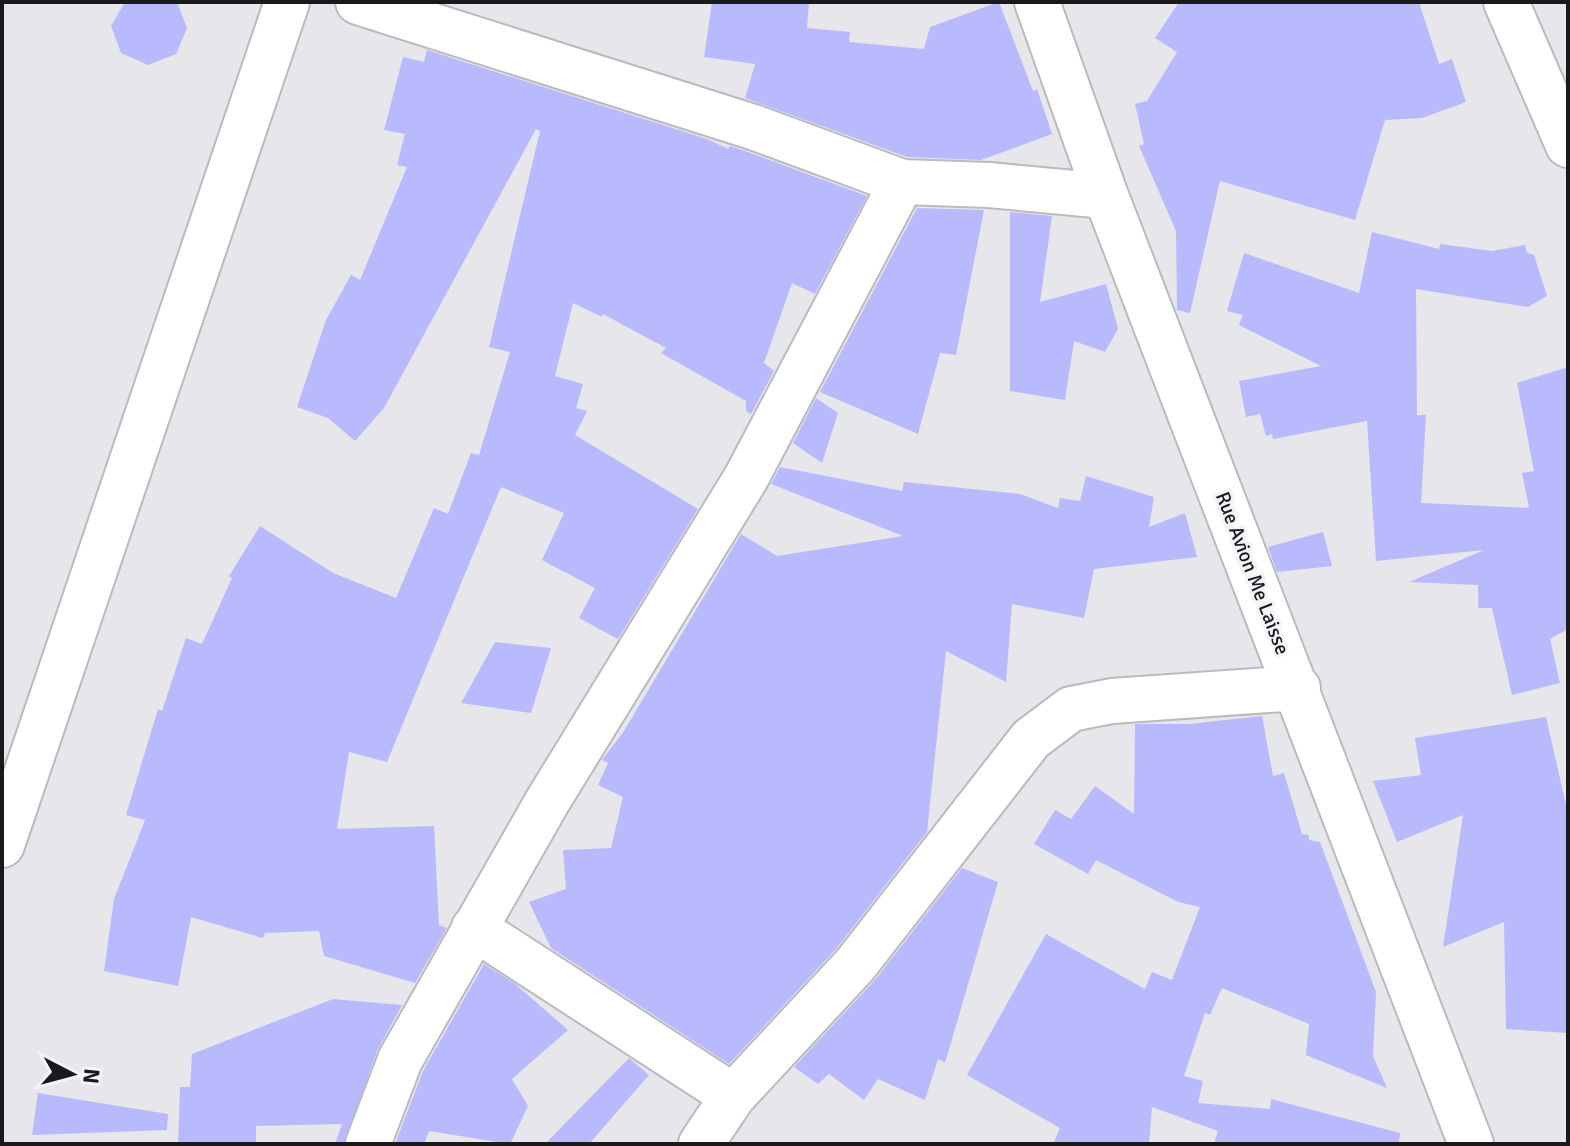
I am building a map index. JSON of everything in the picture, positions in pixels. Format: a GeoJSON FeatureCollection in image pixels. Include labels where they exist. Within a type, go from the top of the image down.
{"type":"FeatureCollection","features":[{"type":"Feature","properties":{"kind":"street"},"geometry":{"type":"LineString","coordinates":[[2,845],[287,2]]}},
{"type":"Feature","properties":{"kind":"street"},"geometry":{"type":"LineString","coordinates":[[358,2],[753,127],[902,182],[989,185],[1106,196]]}},
{"type":"Feature","properties":{"kind":"street","name":"Rue Avion Me Laisse"},"geometry":{"type":"LineString","coordinates":[[1037,2],[1106,196],[1471,1144]]}},
{"type":"Feature","properties":{"kind":"street"},"geometry":{"type":"LineString","coordinates":[[1506,2],[1568,145]]}},
{"type":"Feature","properties":{"kind":"street"},"geometry":{"type":"LineString","coordinates":[[368,1144],[400,1060],[474,928],[746,478],[902,182]]}},
{"type":"Feature","properties":{"kind":"street"},"geometry":{"type":"LineString","coordinates":[[701,1144],[733,1096],[855,965],[1031,739],[1071,709],[1112,701],[1298,688]]}},
{"type":"Feature","properties":{"kind":"street"},"geometry":{"type":"LineString","coordinates":[[474,928],[733,1096]]}},
{"type":"Feature","properties":{"kind":"building"},"geometry":{"type":"Polygon","coordinates":[[[125,2],[177,2],[187,28],[176,54],[148,65],[121,53],[111,26],[125,2]]]}},
{"type":"Feature","properties":{"kind":"building"},"geometry":{"type":"Polygon","coordinates":[[[712,2],[809,2],[807,28],[850,32],[849,42],[924,49],[930,27],[999,2],[1033,91],[1037,89],[1052,134],[981,160],[907,157],[745,98],[755,64],[704,57],[712,2]]]}},
{"type":"Feature","properties":{"kind":"building"},"geometry":{"type":"Polygon","coordinates":[[[1179,2],[1419,2],[1439,64],[1452,59],[1466,102],[1422,118],[1385,120],[1355,220],[1220,181],[1190,313],[1177,310],[1176,231],[1139,146],[1144,144],[1135,104],[1147,101],[1177,52],[1155,38],[1179,2]]]}},
{"type":"Feature","properties":{"kind":"building"},"geometry":{"type":"Polygon","coordinates":[[[427,50],[707,139],[728,149],[730,146],[867,196],[815,294],[792,283],[764,363],[774,371],[751,414],[746,411],[746,401],[661,353],[666,348],[603,314],[602,317],[573,303],[555,376],[583,384],[576,408],[587,411],[575,435],[698,509],[618,639],[579,618],[595,588],[542,560],[564,513],[501,487],[387,762],[349,752],[337,829],[434,826],[439,925],[447,928],[415,983],[324,956],[319,931],[265,933],[263,938],[191,917],[178,986],[104,971],[114,899],[145,820],[126,815],[158,709],[162,711],[186,638],[202,644],[232,578],[229,576],[260,526],[333,573],[396,598],[434,508],[448,514],[471,453],[479,455],[510,352],[489,347],[540,131],[536,129],[384,408],[355,441],[328,418],[297,407],[326,320],[351,275],[360,280],[407,167],[397,165],[405,134],[384,130],[403,57],[424,62],[427,50]]]}},
{"type":"Feature","properties":{"kind":"building"},"geometry":{"type":"Polygon","coordinates":[[[917,208],[984,210],[956,355],[940,353],[918,434],[820,392],[917,208]]]}},
{"type":"Feature","properties":{"kind":"building"},"geometry":{"type":"Polygon","coordinates":[[[1010,212],[1052,216],[1040,302],[1106,284],[1118,329],[1105,352],[1074,341],[1065,400],[1010,391],[1010,212]]]}},
{"type":"Feature","properties":{"kind":"building"},"geometry":{"type":"Polygon","coordinates":[[[1372,232],[1439,249],[1440,244],[1492,251],[1525,245],[1527,253],[1534,255],[1547,296],[1528,307],[1416,289],[1417,415],[1426,415],[1421,503],[1529,508],[1522,473],[1534,471],[1517,383],[1568,367],[1568,629],[1550,639],[1560,683],[1512,695],[1492,608],[1478,608],[1478,585],[1409,582],[1484,550],[1376,561],[1367,421],[1273,439],[1272,434],[1266,436],[1260,414],[1246,417],[1239,381],[1321,366],[1239,325],[1243,315],[1227,311],[1244,253],[1359,293],[1372,232]]]}},
{"type":"Feature","properties":{"kind":"building"},"geometry":{"type":"Polygon","coordinates":[[[816,398],[838,413],[822,463],[793,443],[816,398]]]}},
{"type":"Feature","properties":{"kind":"building"},"geometry":{"type":"Polygon","coordinates":[[[780,467],[902,491],[904,482],[1020,494],[1058,508],[1060,498],[1080,501],[1086,476],[1154,497],[1149,527],[1185,513],[1197,557],[1094,569],[1084,618],[1012,604],[1006,682],[946,651],[927,832],[836,949],[729,1064],[551,948],[529,902],[566,889],[563,850],[611,848],[623,797],[598,785],[608,763],[602,760],[624,731],[741,534],[777,556],[903,536],[771,484],[780,467]]]}},
{"type":"Feature","properties":{"kind":"building"},"geometry":{"type":"Polygon","coordinates":[[[1323,532],[1332,566],[1277,572],[1268,547],[1323,532]]]}},
{"type":"Feature","properties":{"kind":"building"},"geometry":{"type":"Polygon","coordinates":[[[495,642],[551,648],[531,713],[461,703],[495,642]]]}},
{"type":"Feature","properties":{"kind":"building"},"geometry":{"type":"Polygon","coordinates":[[[1262,716],[1273,776],[1284,773],[1302,834],[1309,835],[1309,840],[1320,842],[1376,992],[1373,1056],[1387,1088],[1306,1055],[1309,1024],[1222,988],[1210,1015],[1205,1013],[1184,1076],[1203,1081],[1198,1103],[1270,1109],[1271,1099],[1400,1133],[1399,1144],[1214,1144],[1218,1131],[1152,1107],[1149,1144],[1053,1144],[1060,1128],[967,1075],[1046,934],[1145,989],[1152,972],[1172,980],[1200,907],[1178,902],[1096,860],[1088,874],[1034,844],[1055,810],[1071,819],[1095,786],[1134,814],[1135,724],[1189,724],[1262,716]]]}},
{"type":"Feature","properties":{"kind":"building"},"geometry":{"type":"Polygon","coordinates":[[[1546,717],[1568,814],[1568,1033],[1506,1029],[1504,922],[1443,947],[1463,815],[1397,842],[1373,781],[1421,775],[1415,738],[1546,717]]]}},
{"type":"Feature","properties":{"kind":"building"},"geometry":{"type":"Polygon","coordinates":[[[962,868],[998,882],[945,1063],[938,1059],[925,1100],[878,1079],[864,1100],[829,1074],[818,1084],[794,1067],[875,980],[962,868]]]}},
{"type":"Feature","properties":{"kind":"building"},"geometry":{"type":"Polygon","coordinates":[[[484,964],[514,983],[568,1030],[512,1079],[528,1106],[510,1144],[429,1131],[424,1144],[395,1144],[423,1071],[484,964]]]}},
{"type":"Feature","properties":{"kind":"building"},"geometry":{"type":"Polygon","coordinates":[[[333,999],[402,1005],[377,1051],[344,1144],[335,1144],[342,1124],[256,1126],[256,1144],[178,1144],[180,1087],[190,1087],[192,1054],[333,999]]]}},
{"type":"Feature","properties":{"kind":"building"},"geometry":{"type":"Polygon","coordinates":[[[629,1058],[649,1075],[589,1144],[545,1144],[629,1058]]]}},
{"type":"Feature","properties":{"kind":"building"},"geometry":{"type":"Polygon","coordinates":[[[38,1093],[168,1114],[167,1130],[32,1135],[38,1093]]]}}]}
